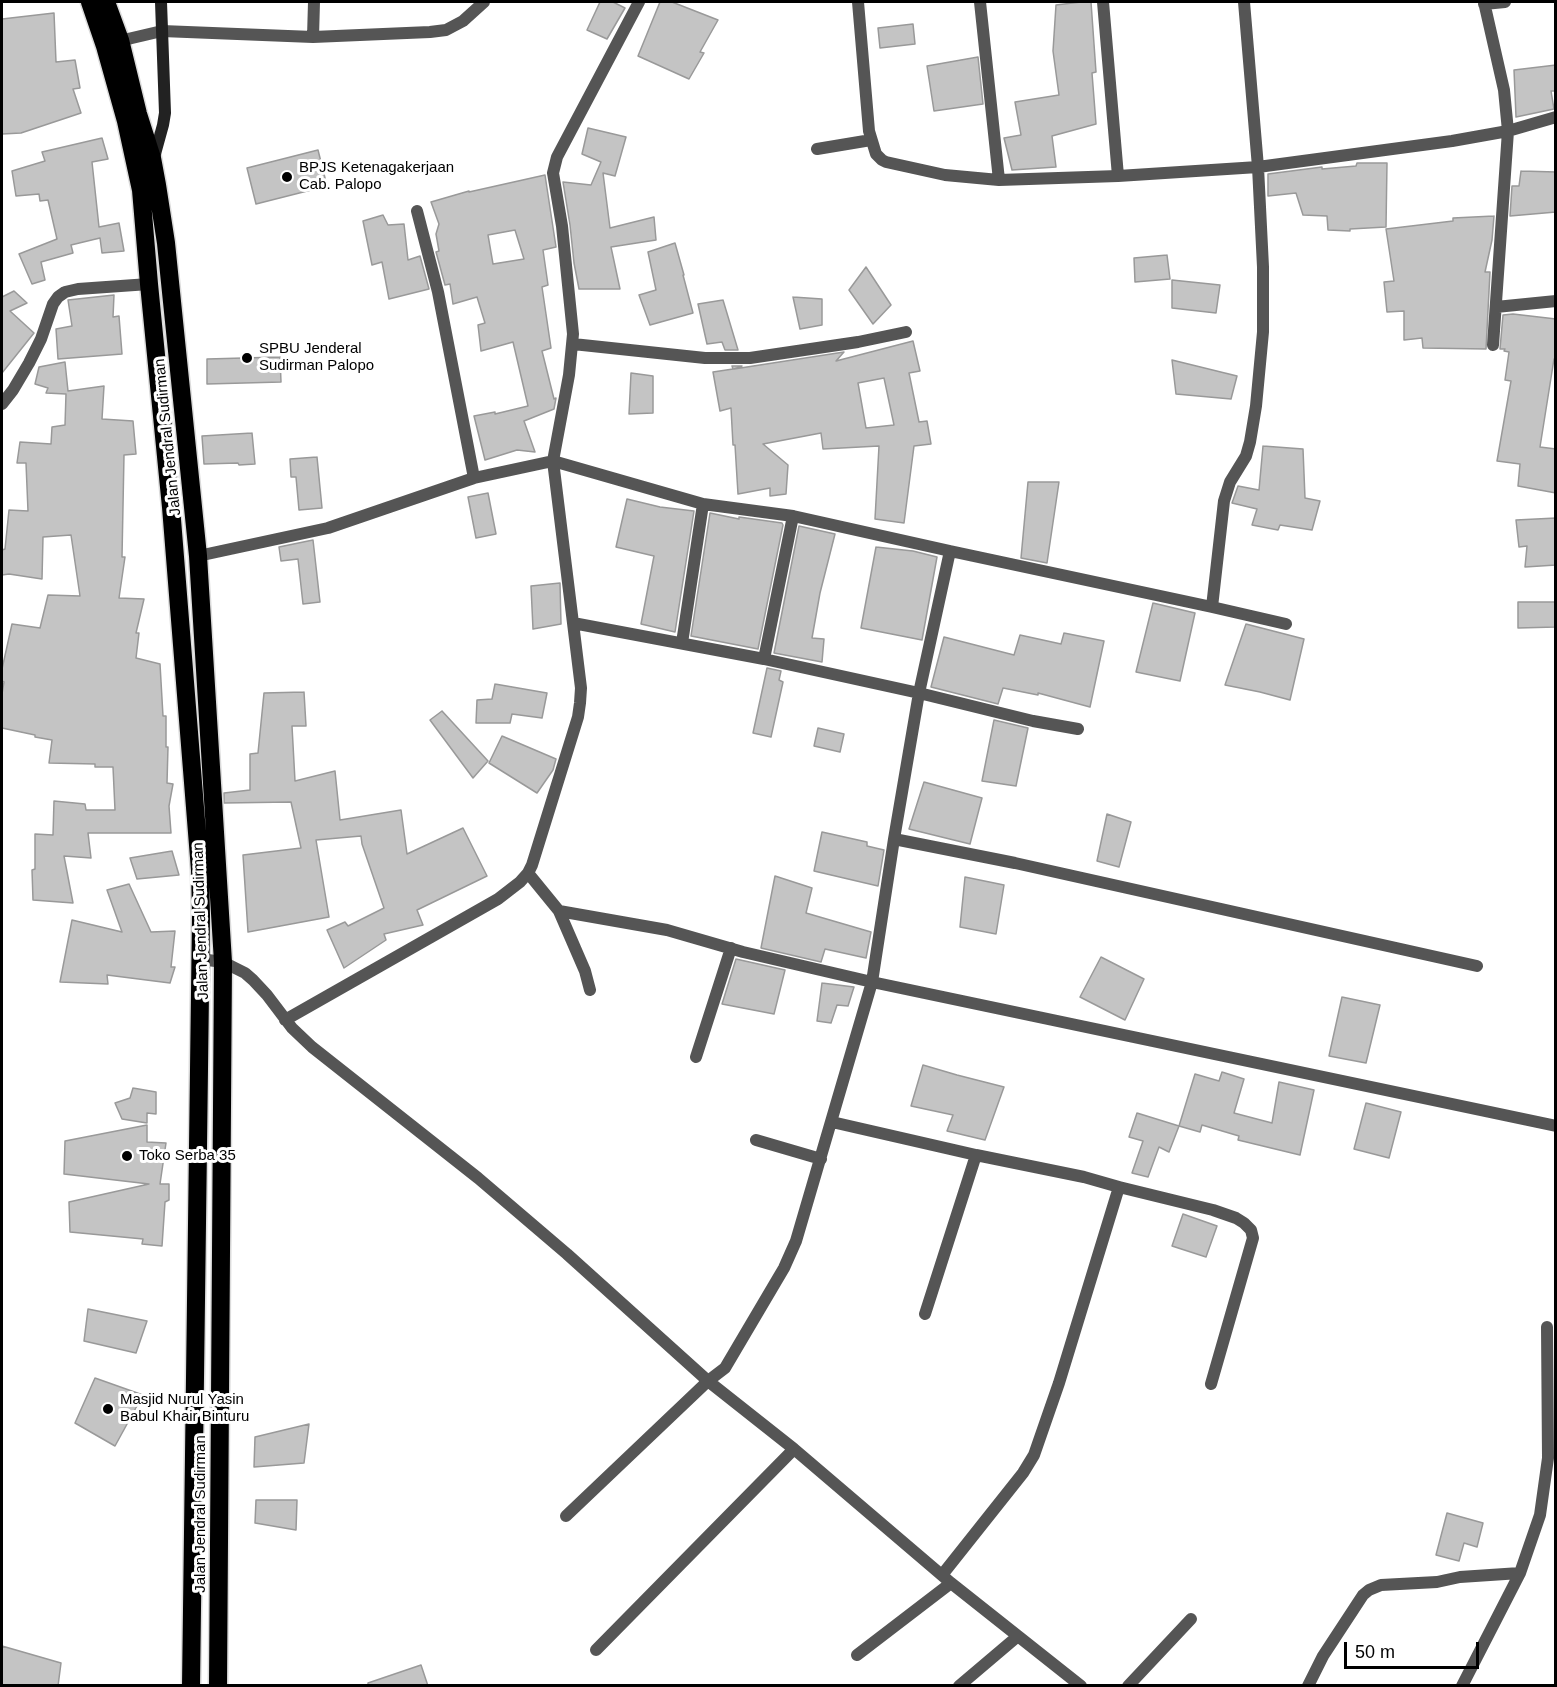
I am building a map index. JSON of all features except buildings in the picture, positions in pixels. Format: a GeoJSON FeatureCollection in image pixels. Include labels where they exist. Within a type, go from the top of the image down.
{"type":"FeatureCollection","features":[{"type":"Feature","properties":{"kind":"highway"},"geometry":{"type":"LineString","coordinates":[[90,2],[113,43]]}},
{"type":"Feature","properties":{"kind":"highway"},"geometry":{"type":"LineString","coordinates":[[106,2],[113,43],[138,114],[144,160]]}},
{"type":"Feature","properties":{"kind":"highway","name":"Jalan Jendral Sudirman"},"geometry":{"type":"LineString","coordinates":[[144,160],[141,190],[171,507],[200,870],[190,1686]]}},
{"type":"Feature","properties":{"kind":"highway","name":"Jalan Jendral Sudirman"},"geometry":{"type":"LineString","coordinates":[[144,160],[166,243],[198,556],[221,914],[223,962],[218,1686]]}},
{"type":"Feature","properties":{"kind":"highway"},"geometry":{"type":"LineString","coordinates":[[201,915],[221,914]]}},
{"type":"Feature","properties":{"kind":"street"},"geometry":{"type":"LineString","coordinates":[[144,160],[160,135],[165,113],[161,2]]}},
{"type":"Feature","properties":{"kind":"street"},"geometry":{"type":"LineString","coordinates":[[312,37],[314,2]]}},
{"type":"Feature","properties":{"kind":"street"},"geometry":{"type":"LineString","coordinates":[[113,43],[162,31],[312,37],[430,32],[446,30],[463,21],[484,2]]}},
{"type":"Feature","properties":{"kind":"street"},"geometry":{"type":"LineString","coordinates":[[285,1020],[510,891],[528,873],[547,819],[578,717],[581,688],[553,461],[573,344],[562,226],[552,173],[557,157],[639,2]]}},
{"type":"Feature","properties":{"kind":"street"},"geometry":{"type":"LineString","coordinates":[[858,2],[870,140],[876,154],[886,162],[945,175],[999,180],[1118,176],[1258,167],[1508,131],[1556,117]]}},
{"type":"Feature","properties":{"kind":"street"},"geometry":{"type":"LineString","coordinates":[[980,2],[999,180]]}},
{"type":"Feature","properties":{"kind":"street"},"geometry":{"type":"LineString","coordinates":[[1103,2],[1118,176]]}},
{"type":"Feature","properties":{"kind":"street"},"geometry":{"type":"LineString","coordinates":[[1212,607],[1224,501],[1230,482],[1246,456],[1256,406],[1263,332],[1263,267],[1258,167],[1244,2]]}},
{"type":"Feature","properties":{"kind":"street"},"geometry":{"type":"LineString","coordinates":[[1493,345],[1508,131],[1504,90],[1484,3],[1505,2]]}},
{"type":"Feature","properties":{"kind":"street"},"geometry":{"type":"LineString","coordinates":[[818,149],[870,140]]}},
{"type":"Feature","properties":{"kind":"street"},"geometry":{"type":"LineString","coordinates":[[417,211],[438,292],[474,478]]}},
{"type":"Feature","properties":{"kind":"street"},"geometry":{"type":"LineString","coordinates":[[2,404],[29,363],[58,297],[65,292],[78,289],[149,284]]}},
{"type":"Feature","properties":{"kind":"street"},"geometry":{"type":"LineString","coordinates":[[1496,307],[1556,301]]}},
{"type":"Feature","properties":{"kind":"street"},"geometry":{"type":"LineString","coordinates":[[573,344],[705,358],[750,358],[858,342],[906,332]]}},
{"type":"Feature","properties":{"kind":"street"},"geometry":{"type":"LineString","coordinates":[[198,556],[328,528],[474,478],[553,461],[703,504],[793,516],[1286,624]]}},
{"type":"Feature","properties":{"kind":"street"},"geometry":{"type":"LineString","coordinates":[[682,643],[703,504]]}},
{"type":"Feature","properties":{"kind":"street"},"geometry":{"type":"LineString","coordinates":[[764,659],[793,516]]}},
{"type":"Feature","properties":{"kind":"street"},"geometry":{"type":"LineString","coordinates":[[566,1516],[730,1361],[784,1268],[796,1240],[872,982],[919,693],[950,551]]}},
{"type":"Feature","properties":{"kind":"street"},"geometry":{"type":"LineString","coordinates":[[573,623],[764,659],[1033,721],[1078,729]]}},
{"type":"Feature","properties":{"kind":"street"},"geometry":{"type":"LineString","coordinates":[[894,839],[1015,863],[1477,966]]}},
{"type":"Feature","properties":{"kind":"street"},"geometry":{"type":"LineString","coordinates":[[528,873],[560,911],[585,971],[590,990]]}},
{"type":"Feature","properties":{"kind":"street"},"geometry":{"type":"LineString","coordinates":[[560,911],[667,930],[872,982],[1556,1126]]}},
{"type":"Feature","properties":{"kind":"street"},"geometry":{"type":"LineString","coordinates":[[696,1057],[731,948]]}},
{"type":"Feature","properties":{"kind":"street"},"geometry":{"type":"LineString","coordinates":[[200,959],[223,962],[245,973],[267,995],[285,1020],[312,1047],[478,1178],[567,1254],[708,1382],[794,1449],[947,1579],[1081,1686]]}},
{"type":"Feature","properties":{"kind":"street"},"geometry":{"type":"LineString","coordinates":[[832,1122],[1084,1177],[1220,1213],[1245,1223],[1251,1230],[1253,1238],[1211,1384]]}},
{"type":"Feature","properties":{"kind":"street"},"geometry":{"type":"LineString","coordinates":[[756,1140],[821,1159]]}},
{"type":"Feature","properties":{"kind":"street"},"geometry":{"type":"LineString","coordinates":[[925,1314],[976,1155]]}},
{"type":"Feature","properties":{"kind":"street"},"geometry":{"type":"LineString","coordinates":[[857,1655],[947,1579],[1034,1455],[1059,1383],[1119,1187]]}},
{"type":"Feature","properties":{"kind":"street"},"geometry":{"type":"LineString","coordinates":[[1462,1686],[1520,1573],[1540,1515],[1548,1458],[1547,1327]]}},
{"type":"Feature","properties":{"kind":"street"},"geometry":{"type":"LineString","coordinates":[[596,1650],[794,1449]]}},
{"type":"Feature","properties":{"kind":"street"},"geometry":{"type":"LineString","coordinates":[[1308,1686],[1329,1647],[1363,1595],[1370,1590],[1381,1585],[1437,1582],[1460,1577],[1520,1573]]}},
{"type":"Feature","properties":{"kind":"street"},"geometry":{"type":"LineString","coordinates":[[1128,1686],[1191,1620]]}},
{"type":"Feature","properties":{"kind":"street"},"geometry":{"type":"LineString","coordinates":[[959,1686],[1018,1636]]}},
{"type":"Feature","properties":{"kind":"place","name":"BPJS Ketenagakerjaan Cab. Palopo"},"geometry":{"type":"Point","coordinates":[287,177]}},
{"type":"Feature","properties":{"kind":"place","name":"SPBU Jenderal Sudirman Palopo"},"geometry":{"type":"Point","coordinates":[247,358]}},
{"type":"Feature","properties":{"kind":"place","name":"Toko Serba 35"},"geometry":{"type":"Point","coordinates":[127,1156]}},
{"type":"Feature","properties":{"kind":"place","name":"Masjid Nurul Yasin Babul Khair Binturu"},"geometry":{"type":"Point","coordinates":[108,1409]}}]}
